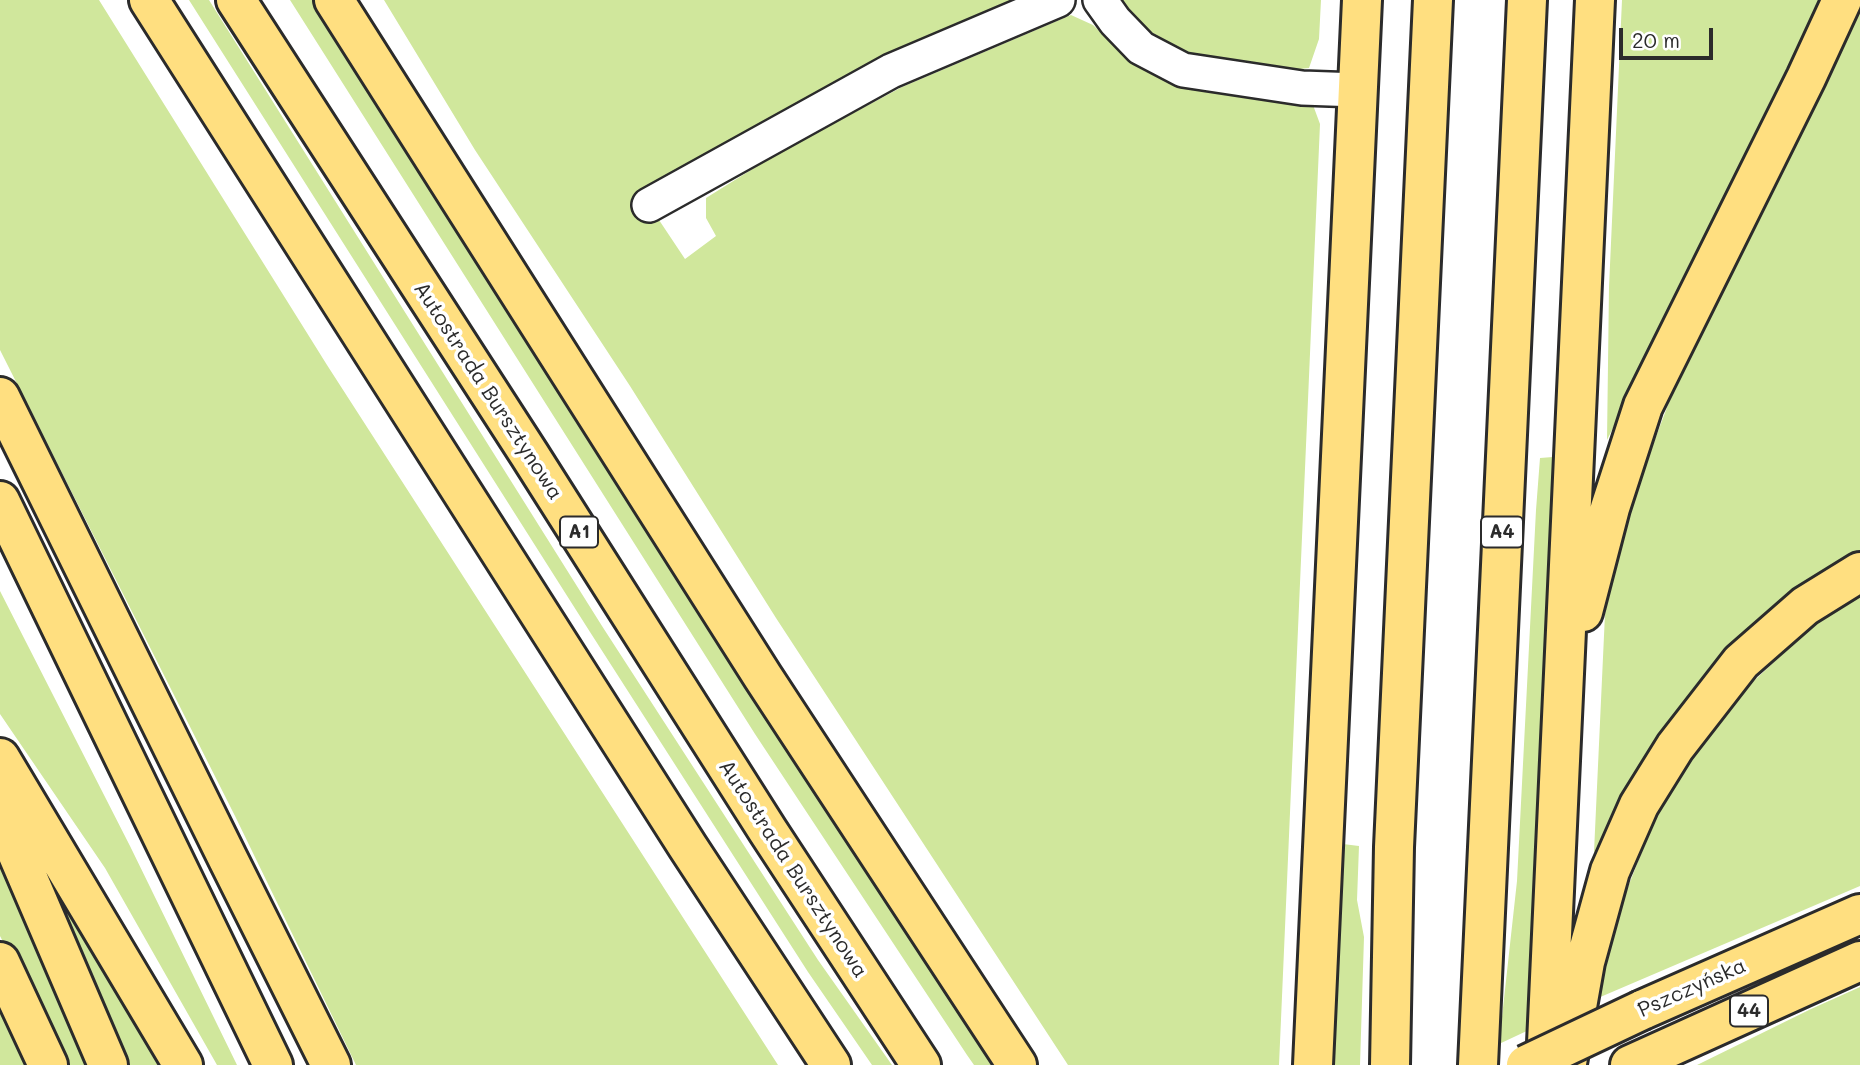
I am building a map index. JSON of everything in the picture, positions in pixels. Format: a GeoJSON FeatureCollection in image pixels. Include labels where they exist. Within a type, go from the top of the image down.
{"type":"FeatureCollection","features":[{"type":"Feature","properties":{"kind":"main road"},"geometry":{"type":"LineString","coordinates":[[149,0],[688,847],[831,1065]]}},
{"type":"Feature","properties":{"kind":"main road","name":"Autostrada Bursztynowa"},"geometry":{"type":"LineString","coordinates":[[236,0],[921,1065]]}},
{"type":"Feature","properties":{"kind":"main road"},"geometry":{"type":"LineString","coordinates":[[334,0],[763,677],[1017,1065]]}},
{"type":"Feature","properties":{"kind":"main road"},"geometry":{"type":"LineString","coordinates":[[356,0],[424,141]]}},
{"type":"Feature","properties":{"kind":"main road"},"geometry":{"type":"LineString","coordinates":[[1313,1065],[1362,0]]}},
{"type":"Feature","properties":{"kind":"main road"},"geometry":{"type":"LineString","coordinates":[[1390,1065],[1395,833],[1433,0]]}},
{"type":"Feature","properties":{"kind":"main road","name":"A4"},"geometry":{"type":"LineString","coordinates":[[1478,1065],[1527,0]]}},
{"type":"Feature","properties":{"kind":"main road"},"geometry":{"type":"LineString","coordinates":[[1546,1065],[1595,0]]}},
{"type":"Feature","properties":{"kind":"main road"},"geometry":{"type":"LineString","coordinates":[[1563,688],[1610,508],[1643,406],[1842,0]]}},
{"type":"Feature","properties":{"kind":"main road"},"geometry":{"type":"LineString","coordinates":[[0,397],[331,1065]]}},
{"type":"Feature","properties":{"kind":"main road"},"geometry":{"type":"LineString","coordinates":[[0,501],[273,1065]]}},
{"type":"Feature","properties":{"kind":"main road"},"geometry":{"type":"LineString","coordinates":[[1566,1065],[1585,962],[1606,884],[1639,805],[1675,747],[1741,662],[1805,606],[1860,572]]}},
{"type":"Feature","properties":{"kind":"main road"},"geometry":{"type":"LineString","coordinates":[[0,758],[183,1065]]}},
{"type":"Feature","properties":{"kind":"main road"},"geometry":{"type":"LineString","coordinates":[[0,813],[108,1065]]}},
{"type":"Feature","properties":{"kind":"main road","name":"Pszczyńska"},"geometry":{"type":"LineString","coordinates":[[1526,1065],[1642,1010],[1860,914]]}},
{"type":"Feature","properties":{"kind":"main road","name":"Pszczyńska"},"geometry":{"type":"LineString","coordinates":[[1635,1063],[1860,961]]}},
{"type":"Feature","properties":{"kind":"main road"},"geometry":{"type":"LineString","coordinates":[[0,962],[48,1065]]}},
{"type":"Feature","properties":{"kind":"lane"},"geometry":{"type":"LineString","coordinates":[[649,205],[891,71],[1058,0]]}},
{"type":"Feature","properties":{"kind":"lane"},"geometry":{"type":"LineString","coordinates":[[1100,0],[1115,21],[1141,48],[1183,70],[1303,88],[1358,90]]}},
{"type":"Feature","properties":{"kind":"green space"},"geometry":{"type":"Polygon","coordinates":[[[0,0],[99,0],[327,365],[778,1065],[356,1065],[235,816],[0,350],[0,0]]]}},
{"type":"Feature","properties":{"kind":"green space"},"geometry":{"type":"Polygon","coordinates":[[[189,0],[209,0],[602,626],[818,960],[892,1065],[872,1065],[808,972],[189,0]]]}},
{"type":"Feature","properties":{"kind":"green space"},"geometry":{"type":"Polygon","coordinates":[[[290,0],[313,0],[769,720],[994,1065],[974,1065],[967,1055],[755,734],[290,0]]]}},
{"type":"Feature","properties":{"kind":"green space"},"geometry":{"type":"Polygon","coordinates":[[[384,0],[1038,0],[645,199],[685,259],[716,236],[706,218],[706,198],[775,155],[902,87],[1071,15],[1093,25],[1117,48],[1167,79],[1230,96],[1291,93],[1313,105],[1320,124],[1279,1065],[1068,1065],[475,150],[384,0]]]}},
{"type":"Feature","properties":{"kind":"green space"},"geometry":{"type":"Polygon","coordinates":[[[1111,0],[1321,0],[1319,39],[1309,68],[1273,72],[1172,52],[1132,27],[1111,0]]]}},
{"type":"Feature","properties":{"kind":"green space"},"geometry":{"type":"Polygon","coordinates":[[[1622,0],[1821,0],[1741,170],[1607,440],[1609,287],[1622,0]]]}},
{"type":"Feature","properties":{"kind":"green space"},"geometry":{"type":"Polygon","coordinates":[[[1860,2],[1860,552],[1828,568],[1749,632],[1605,846],[1594,852],[1605,614],[1627,513],[1682,368],[1860,2]]]}},
{"type":"Feature","properties":{"kind":"green space"},"geometry":{"type":"Polygon","coordinates":[[[1553,457],[1531,1029],[1499,1044],[1517,881],[1540,458],[1553,457]]]}},
{"type":"Feature","properties":{"kind":"green space"},"geometry":{"type":"Polygon","coordinates":[[[0,591],[130,846],[237,1065],[217,1065],[105,868],[0,714],[0,591]]]}},
{"type":"Feature","properties":{"kind":"green space"},"geometry":{"type":"Polygon","coordinates":[[[1860,596],[1860,886],[1598,998],[1620,907],[1662,801],[1730,703],[1815,624],[1860,596]]]}},
{"type":"Feature","properties":{"kind":"green space"},"geometry":{"type":"Polygon","coordinates":[[[0,841],[98,1065],[66,1065],[0,936],[0,841]]]}},
{"type":"Feature","properties":{"kind":"green space"},"geometry":{"type":"Polygon","coordinates":[[[1343,844],[1359,846],[1357,900],[1364,937],[1360,1065],[1331,1065],[1343,844]]]}},
{"type":"Feature","properties":{"kind":"green space"},"geometry":{"type":"Polygon","coordinates":[[[55,883],[165,1065],[120,1065],[43,889],[55,883]]]}},
{"type":"Feature","properties":{"kind":"green space"},"geometry":{"type":"Polygon","coordinates":[[[1860,987],[1860,1065],[1697,1065],[1811,1009],[1860,987]]]}},
{"type":"Feature","properties":{"kind":"green space"},"geometry":{"type":"Polygon","coordinates":[[[0,989],[36,1065],[0,1065],[0,989]]]}}]}
